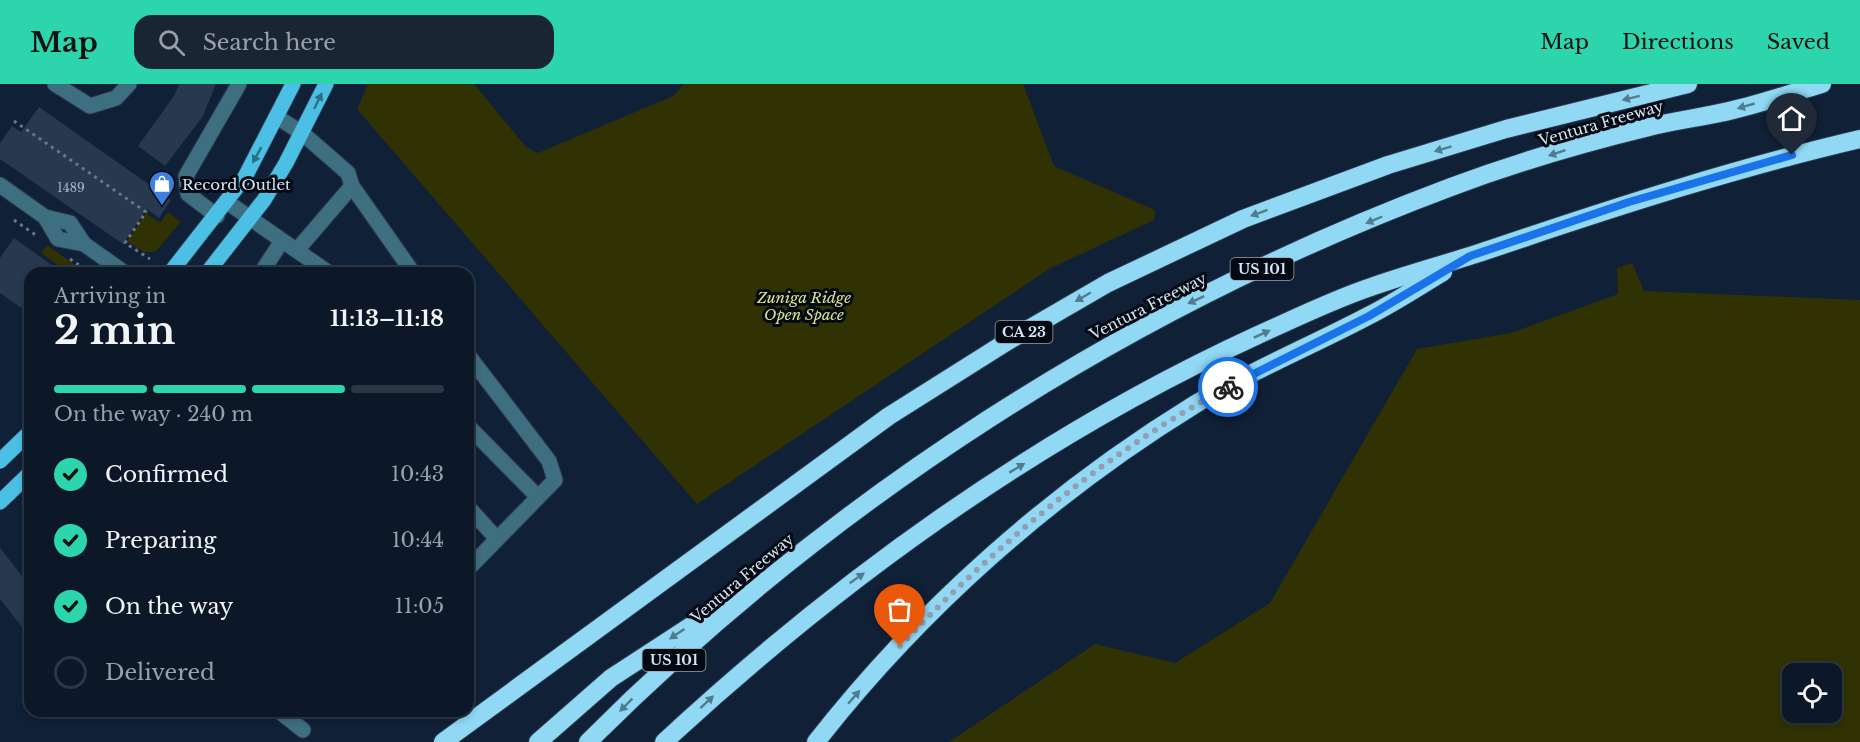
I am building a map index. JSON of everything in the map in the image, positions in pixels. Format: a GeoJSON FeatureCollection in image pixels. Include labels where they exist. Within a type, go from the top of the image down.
{"type":"FeatureCollection","features":[{"type":"Feature","properties":{"kind":"highway","name":"CA 23"},"geometry":{"type":"LineString","coordinates":[[443,742],[889,416],[1008,341],[1108,283],[1243,219],[1388,165],[1506,129],[1688,84]]}},
{"type":"Feature","properties":{"kind":"highway","name":"Ventura Freeway"},"geometry":{"type":"LineString","coordinates":[[588,742],[649,681],[763,581],[855,511],[1012,403],[1077,363],[1168,314],[1300,250],[1452,187],[1652,126],[1733,110],[1822,84]]}},
{"type":"Feature","properties":{"kind":"highway"},"geometry":{"type":"LineString","coordinates":[[663,742],[726,685],[839,591],[993,482],[1122,405],[1255,337],[1368,288],[1629,202],[1770,160],[1860,139]]}},
{"type":"Feature","properties":{"kind":"highway"},"geometry":{"type":"LineString","coordinates":[[816,742],[884,663],[933,611],[1051,505],[1116,457],[1196,405],[1286,356],[1369,316],[1470,256]]}},
{"type":"Feature","properties":{"kind":"highway"},"geometry":{"type":"LineString","coordinates":[[538,742],[612,678],[763,581]]}},
{"type":"Feature","properties":{"kind":"main road"},"geometry":{"type":"LineString","coordinates":[[179,267],[244,177],[293,84]]}},
{"type":"Feature","properties":{"kind":"main road"},"geometry":{"type":"LineString","coordinates":[[212,267],[251,219],[302,133],[326,84]]}},
{"type":"Feature","properties":{"kind":"main road"},"geometry":{"type":"LineString","coordinates":[[0,461],[24,438]]}},
{"type":"Feature","properties":{"kind":"main road"},"geometry":{"type":"LineString","coordinates":[[0,502],[24,479]]}},
{"type":"Feature","properties":{"kind":"street"},"geometry":{"type":"LineString","coordinates":[[55,84],[90,106],[116,98],[129,84]]}},
{"type":"Feature","properties":{"kind":"street"},"geometry":{"type":"LineString","coordinates":[[217,216],[188,194],[186,176],[239,84]]}},
{"type":"Feature","properties":{"kind":"street"},"geometry":{"type":"LineString","coordinates":[[277,117],[302,133],[348,173],[352,186],[409,267]]}},
{"type":"Feature","properties":{"kind":"street"},"geometry":{"type":"LineString","coordinates":[[0,185],[45,217],[57,238],[84,244],[117,267]]}},
{"type":"Feature","properties":{"kind":"street"},"geometry":{"type":"LineString","coordinates":[[297,250],[352,186]]}},
{"type":"Feature","properties":{"kind":"street"},"geometry":{"type":"LineString","coordinates":[[227,202],[321,267]]}},
{"type":"Feature","properties":{"kind":"street"},"geometry":{"type":"LineString","coordinates":[[265,267],[282,241]]}},
{"type":"Feature","properties":{"kind":"street"},"geometry":{"type":"LineString","coordinates":[[474,363],[549,461],[555,480],[474,563]]}},
{"type":"Feature","properties":{"kind":"street"},"geometry":{"type":"LineString","coordinates":[[474,432],[538,497]]}},
{"type":"Feature","properties":{"kind":"street"},"geometry":{"type":"LineString","coordinates":[[474,514],[497,539]]}},
{"type":"Feature","properties":{"kind":"street"},"geometry":{"type":"LineString","coordinates":[[287,717],[303,730]]}},
{"type":"Feature","properties":{"kind":"path"},"geometry":{"type":"LineString","coordinates":[[14,121],[146,212],[125,243],[150,260]]}},
{"type":"Feature","properties":{"kind":"green space","name":"Zuniga Ridge Open Space"},"geometry":{"type":"Polygon","coordinates":[[[368,84],[474,84],[526,147],[538,153],[673,96],[684,84],[1023,84],[1054,166],[1155,210],[1154,220],[1049,269],[697,504],[357,109],[368,84]]]}},
{"type":"Feature","properties":{"kind":"green space"},"geometry":{"type":"Polygon","coordinates":[[[168,212],[181,222],[155,252],[144,252],[127,241],[146,213],[160,223],[168,212]]]}},
{"type":"Feature","properties":{"kind":"green space"},"geometry":{"type":"Polygon","coordinates":[[[47,245],[78,267],[61,267],[41,253],[47,245]]]}},
{"type":"Feature","properties":{"kind":"green space"},"geometry":{"type":"Polygon","coordinates":[[[1632,263],[1644,291],[1860,300],[1860,742],[949,742],[1095,644],[1175,663],[1270,603],[1417,349],[1511,333],[1618,294],[1617,268],[1632,263]]]}},
{"type":"Feature","properties":{"kind":"building"},"geometry":{"type":"Polygon","coordinates":[[[179,84],[216,84],[203,116],[165,166],[138,146],[174,96],[179,84]]]}},
{"type":"Feature","properties":{"kind":"building"},"geometry":{"type":"Polygon","coordinates":[[[39,107],[171,200],[159,218],[147,209],[123,244],[0,159],[0,143],[12,126],[21,132],[39,107]]]}},
{"type":"Feature","properties":{"kind":"building"},"geometry":{"type":"Polygon","coordinates":[[[14,238],[55,267],[24,267],[24,310],[0,293],[0,258],[14,238]]]}},
{"type":"Feature","properties":{"kind":"building"},"geometry":{"type":"Polygon","coordinates":[[[0,548],[24,578],[24,629],[0,599],[0,548]]]}},
{"type":"Feature","properties":{"kind":"way so far"},"geometry":{"type":"LineString","coordinates":[[900,646],[933,611],[1051,505],[1116,457],[1228,387]]}},
{"type":"Feature","properties":{"kind":"place","name":"Record Outlet"},"geometry":{"type":"Point","coordinates":[162,207]}},
{"type":"Feature","properties":{"kind":"route"},"geometry":{"type":"LineString","coordinates":[[1228,387],[1369,316],[1470,256],[1629,202],[1792,155]]}}]}
